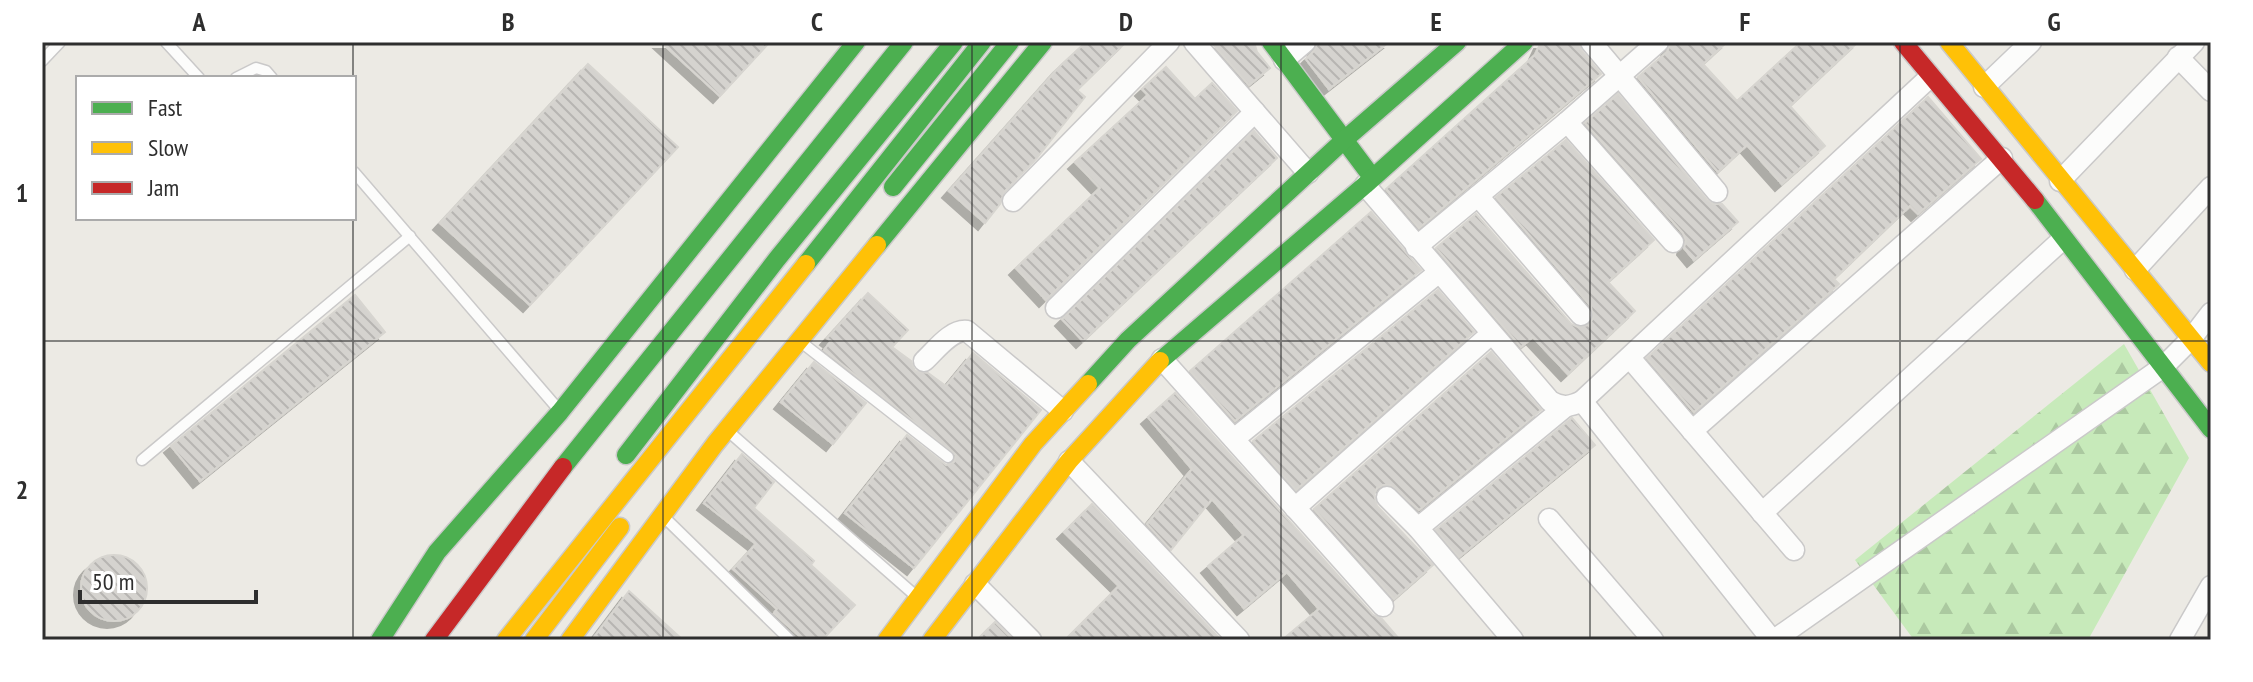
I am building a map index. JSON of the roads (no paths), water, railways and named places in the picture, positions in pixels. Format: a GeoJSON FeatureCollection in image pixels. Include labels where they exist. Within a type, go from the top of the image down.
{"type":"FeatureCollection","features":[{"type":"Feature","properties":{"kind":"main road"},"geometry":{"type":"LineString","coordinates":[[380,640],[437,552],[560,412],[856,42]]}},
{"type":"Feature","properties":{"kind":"main road"},"geometry":{"type":"LineString","coordinates":[[434,640],[589,433],[904,42]]}},
{"type":"Feature","properties":{"kind":"main road"},"geometry":{"type":"LineString","coordinates":[[616,468],[777,259],[954,42]]}},
{"type":"Feature","properties":{"kind":"main road"},"geometry":{"type":"LineString","coordinates":[[500,634],[982,42]]}},
{"type":"Feature","properties":{"kind":"main road"},"geometry":{"type":"LineString","coordinates":[[881,201],[1010,42]]}},
{"type":"Feature","properties":{"kind":"main road"},"geometry":{"type":"LineString","coordinates":[[572,639],[726,430],[1043,42]]}},
{"type":"Feature","properties":{"kind":"main road"},"geometry":{"type":"LineString","coordinates":[[1271,42],[1369,181]]}},
{"type":"Feature","properties":{"kind":"main road"},"geometry":{"type":"LineString","coordinates":[[887,640],[1033,444],[1128,340],[1343,141],[1457,42]]}},
{"type":"Feature","properties":{"kind":"main road"},"geometry":{"type":"LineString","coordinates":[[932,640],[1069,461],[1162,359],[1369,181],[1524,42]]}},
{"type":"Feature","properties":{"kind":"main road"},"geometry":{"type":"LineString","coordinates":[[1903,42],[2002,158],[2211,429]]}},
{"type":"Feature","properties":{"kind":"main road"},"geometry":{"type":"LineString","coordinates":[[1949,42],[2211,363]]}},
{"type":"Feature","properties":{"kind":"main road"},"geometry":{"type":"LineString","coordinates":[[534,640],[674,459]]}},
{"type":"Feature","properties":{"kind":"main road"},"geometry":{"type":"LineString","coordinates":[[500,634],[512,603]]}},
{"type":"Feature","properties":{"kind":"street"},"geometry":{"type":"LineString","coordinates":[[1013,201],[1169,42]]}},
{"type":"Feature","properties":{"kind":"street"},"geometry":{"type":"LineString","coordinates":[[1194,42],[1308,173]]}},
{"type":"Feature","properties":{"kind":"street"},"geometry":{"type":"LineString","coordinates":[[1284,60],[1305,42]]}},
{"type":"Feature","properties":{"kind":"street"},"geometry":{"type":"LineString","coordinates":[[1591,42],[1717,192]]}},
{"type":"Feature","properties":{"kind":"street"},"geometry":{"type":"LineString","coordinates":[[1416,247],[1658,42]]}},
{"type":"Feature","properties":{"kind":"street"},"geometry":{"type":"LineString","coordinates":[[1984,87],[2031,42]]}},
{"type":"Feature","properties":{"kind":"street"},"geometry":{"type":"LineString","coordinates":[[2060,181],[2194,42]]}},
{"type":"Feature","properties":{"kind":"street"},"geometry":{"type":"LineString","coordinates":[[2178,57],[2211,91]]}},
{"type":"Feature","properties":{"kind":"street"},"geometry":{"type":"LineString","coordinates":[[1418,528],[1630,358],[1930,77]]}},
{"type":"Feature","properties":{"kind":"street"},"geometry":{"type":"LineString","coordinates":[[1056,308],[1255,112]]}},
{"type":"Feature","properties":{"kind":"street"},"geometry":{"type":"LineString","coordinates":[[1567,122],[1673,242]]}},
{"type":"Feature","properties":{"kind":"street"},"geometry":{"type":"LineString","coordinates":[[1692,431],[2002,158]]}},
{"type":"Feature","properties":{"kind":"street"},"geometry":{"type":"LineString","coordinates":[[1369,181],[1416,247],[1491,334],[1550,401],[1574,404],[1773,640],[2163,367],[2211,313]]}},
{"type":"Feature","properties":{"kind":"street"},"geometry":{"type":"LineString","coordinates":[[2135,270],[2211,187]]}},
{"type":"Feature","properties":{"kind":"street"},"geometry":{"type":"LineString","coordinates":[[1478,196],[1581,315]]}},
{"type":"Feature","properties":{"kind":"street"},"geometry":{"type":"LineString","coordinates":[[1762,513],[2063,239]]}},
{"type":"Feature","properties":{"kind":"street"},"geometry":{"type":"LineString","coordinates":[[1234,439],[1438,273]]}},
{"type":"Feature","properties":{"kind":"street"},"geometry":{"type":"LineString","coordinates":[[924,361],[954,333],[967,331],[1063,411]]}},
{"type":"Feature","properties":{"kind":"street"},"geometry":{"type":"LineString","coordinates":[[1295,508],[1491,334]]}},
{"type":"Feature","properties":{"kind":"street"},"geometry":{"type":"LineString","coordinates":[[1630,358],[1794,550]]}},
{"type":"Feature","properties":{"kind":"street"},"geometry":{"type":"LineString","coordinates":[[1162,359],[1383,606]]}},
{"type":"Feature","properties":{"kind":"street"},"geometry":{"type":"LineString","coordinates":[[1069,461],[1239,640]]}},
{"type":"Feature","properties":{"kind":"street"},"geometry":{"type":"LineString","coordinates":[[1387,497],[1418,528],[1513,640]]}},
{"type":"Feature","properties":{"kind":"street"},"geometry":{"type":"LineString","coordinates":[[1549,519],[1653,640]]}},
{"type":"Feature","properties":{"kind":"street"},"geometry":{"type":"LineString","coordinates":[[975,584],[1031,640]]}},
{"type":"Feature","properties":{"kind":"street"},"geometry":{"type":"LineString","coordinates":[[2180,640],[2211,586]]}},
{"type":"Feature","properties":{"kind":"lane"},"geometry":{"type":"LineString","coordinates":[[42,61],[60,42]]}},
{"type":"Feature","properties":{"kind":"lane"},"geometry":{"type":"LineString","coordinates":[[166,42],[197,76]]}},
{"type":"Feature","properties":{"kind":"lane"},"geometry":{"type":"LineString","coordinates":[[240,76],[256,68],[270,76]]}},
{"type":"Feature","properties":{"kind":"lane"},"geometry":{"type":"LineString","coordinates":[[356,174],[560,412]]}},
{"type":"Feature","properties":{"kind":"lane"},"geometry":{"type":"LineString","coordinates":[[142,460],[410,236]]}},
{"type":"Feature","properties":{"kind":"lane"},"geometry":{"type":"LineString","coordinates":[[800,341],[948,457]]}},
{"type":"Feature","properties":{"kind":"lane"},"geometry":{"type":"LineString","coordinates":[[726,430],[918,598]]}},
{"type":"Feature","properties":{"kind":"lane"},"geometry":{"type":"LineString","coordinates":[[662,515],[790,640]]}}]}
